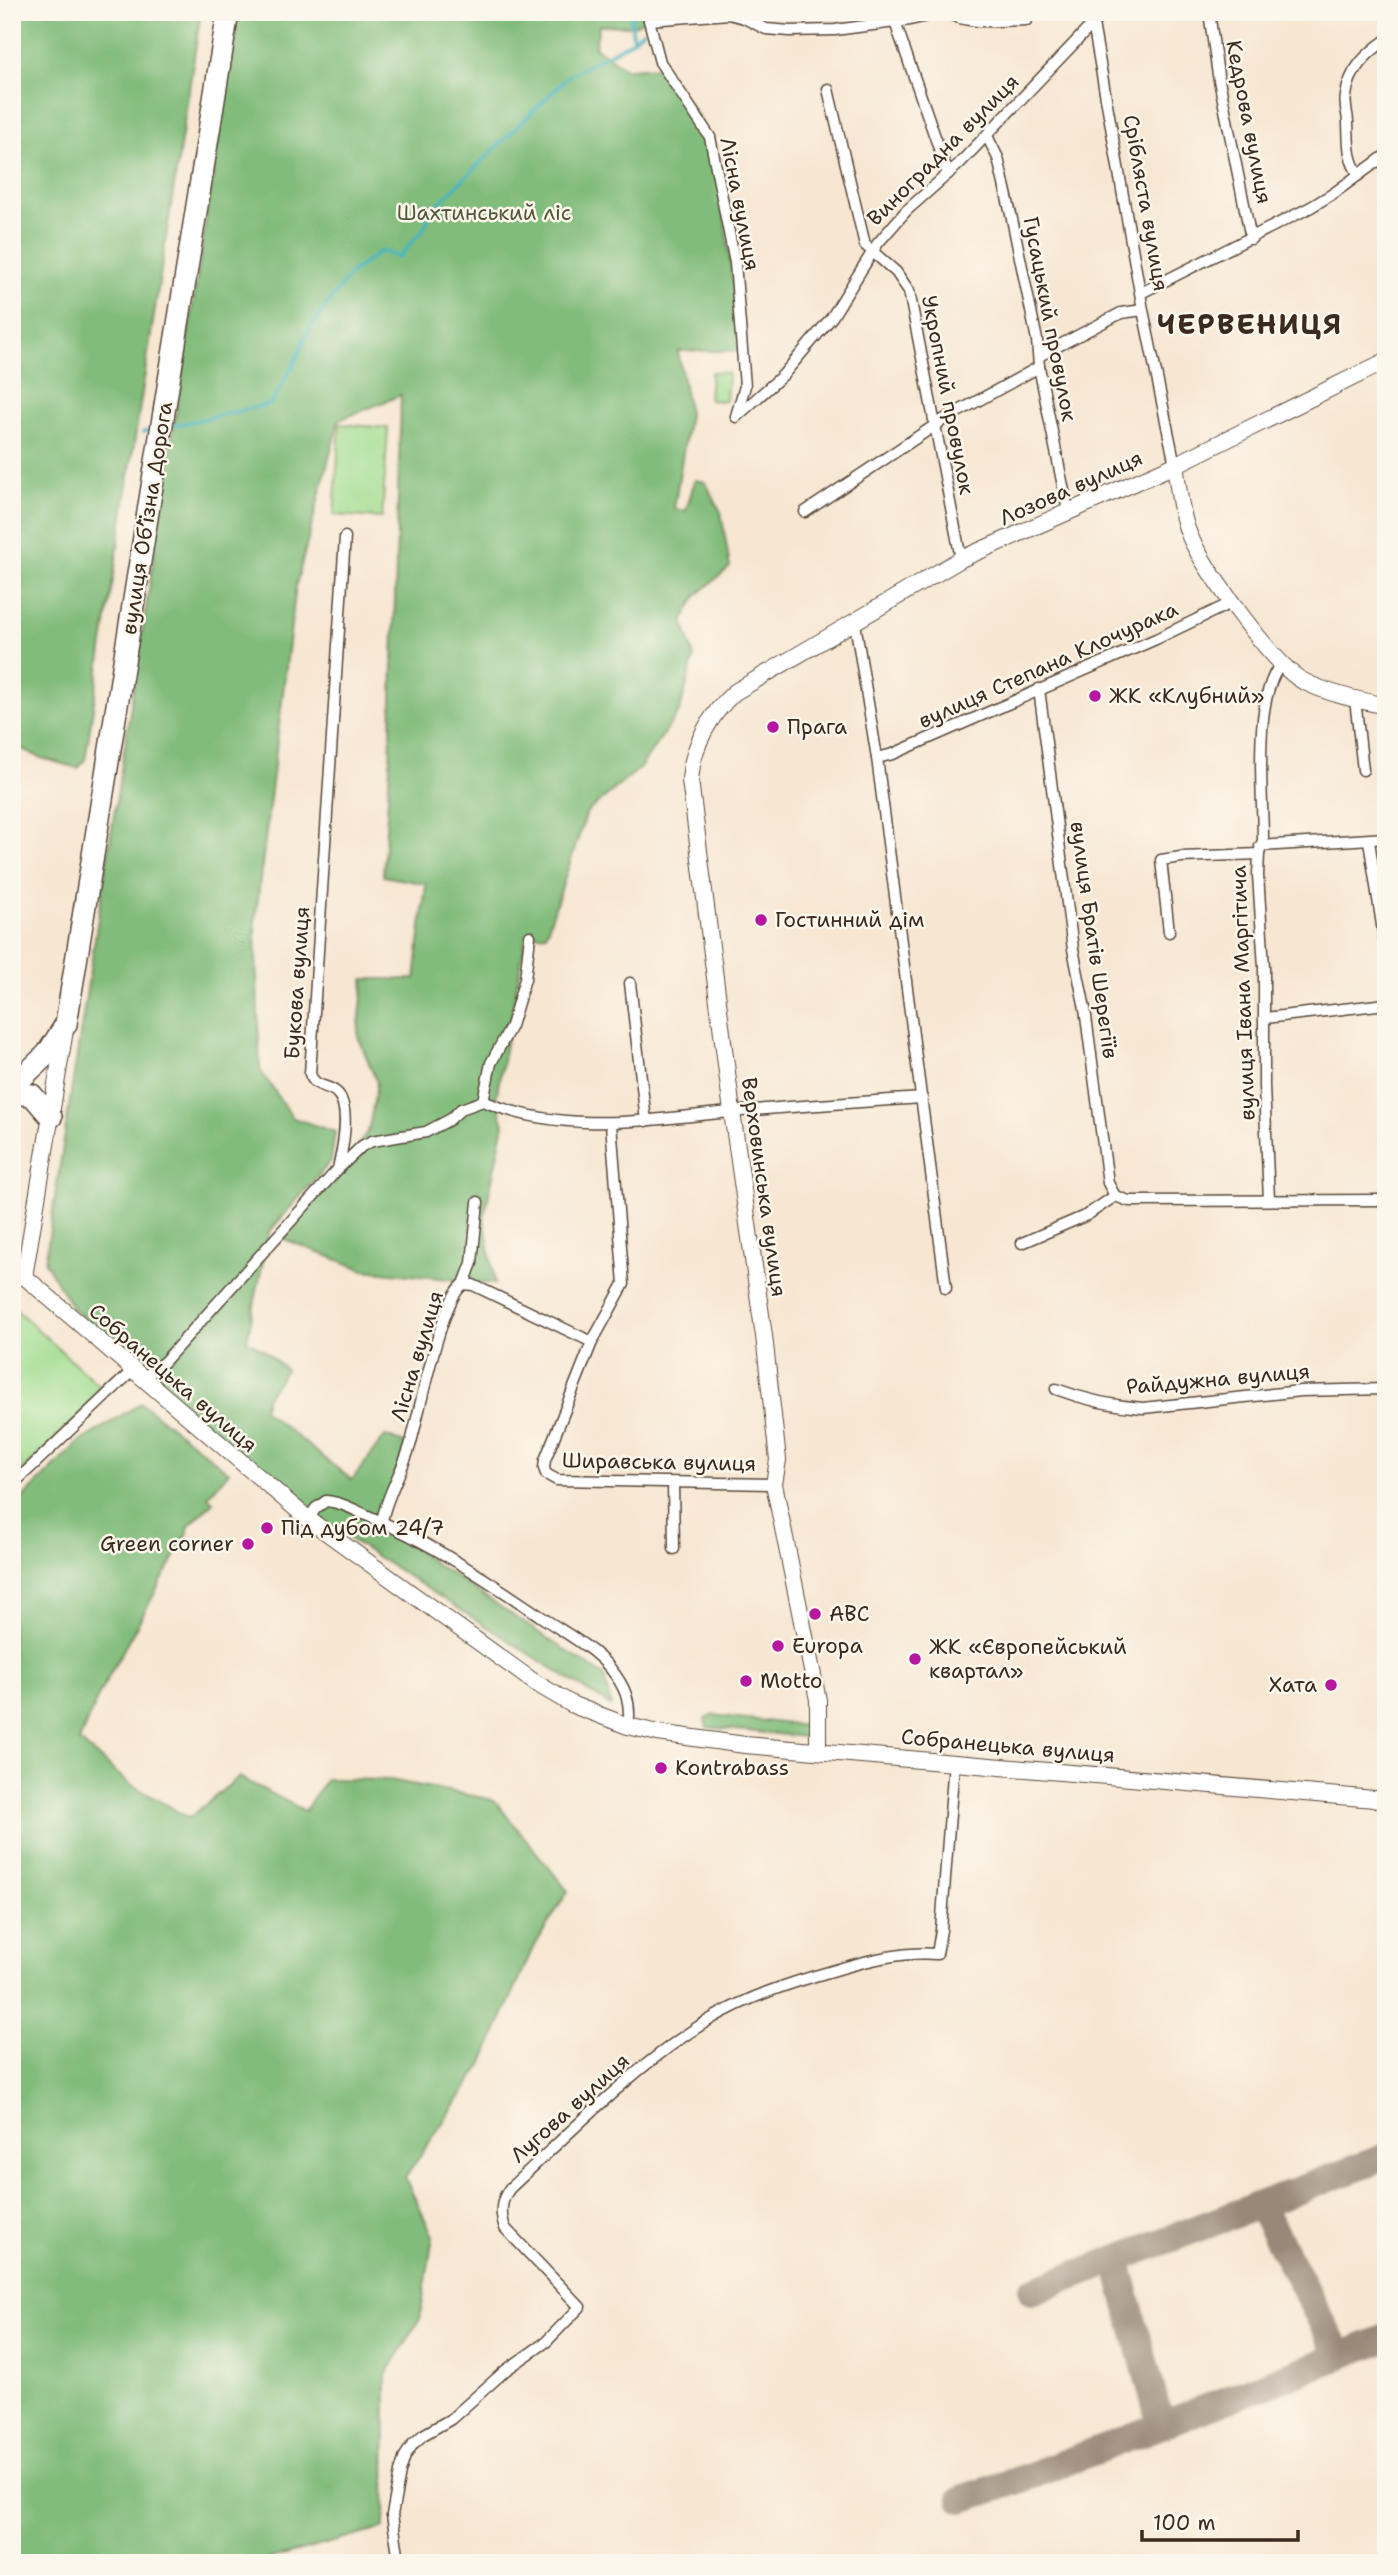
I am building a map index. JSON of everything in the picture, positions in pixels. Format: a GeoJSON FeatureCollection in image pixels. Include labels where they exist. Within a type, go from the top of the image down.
{"type":"FeatureCollection","features":[{"type":"Feature","properties":{"kind":"highway","name":"вулиця Обʼїзна Дорога"},"geometry":{"type":"LineString","coordinates":[[12,1087],[47,1054],[66,1024],[228,12]]}},
{"type":"Feature","properties":{"kind":"highway"},"geometry":{"type":"LineString","coordinates":[[12,1093],[32,1095],[51,1116]]}},
{"type":"Feature","properties":{"kind":"street"},"geometry":{"type":"LineString","coordinates":[[650,16],[729,14],[766,29],[790,31],[835,30],[945,12],[954,17],[977,21],[1027,20]]}},
{"type":"Feature","properties":{"kind":"street","name":"Срібляста вулиця"},"geometry":{"type":"LineString","coordinates":[[1091,12],[1143,310],[1184,519],[1193,543],[1233,602],[1281,664],[1302,681],[1355,699],[1386,706]]}},
{"type":"Feature","properties":{"kind":"street","name":"Виноградна вулиця"},"geometry":{"type":"LineString","coordinates":[[736,417],[783,375],[832,317],[878,243],[914,202],[987,136],[1104,12]]}},
{"type":"Feature","properties":{"kind":"street","name":"Кедрова вулиця"},"geometry":{"type":"LineString","coordinates":[[1209,12],[1218,75],[1251,239]]}},
{"type":"Feature","properties":{"kind":"street","name":"Лісна вулиця"},"geometry":{"type":"LineString","coordinates":[[650,16],[660,62],[710,137],[735,263],[745,386],[736,417]]}},
{"type":"Feature","properties":{"kind":"street"},"geometry":{"type":"LineString","coordinates":[[895,22],[948,174]]}},
{"type":"Feature","properties":{"kind":"street"},"geometry":{"type":"LineString","coordinates":[[1359,175],[1348,151],[1345,96],[1358,64],[1368,51],[1386,40]]}},
{"type":"Feature","properties":{"kind":"street"},"geometry":{"type":"LineString","coordinates":[[828,89],[865,244],[872,253]]}},
{"type":"Feature","properties":{"kind":"street","name":"Гусацький провулок"},"geometry":{"type":"LineString","coordinates":[[987,136],[998,158],[1009,207],[1068,512]]}},
{"type":"Feature","properties":{"kind":"street"},"geometry":{"type":"LineString","coordinates":[[1141,293],[1311,207],[1386,155]]}},
{"type":"Feature","properties":{"kind":"street","name":"Укропний провулок"},"geometry":{"type":"LineString","coordinates":[[872,253],[896,272],[909,291],[933,427],[961,559]]}},
{"type":"Feature","properties":{"kind":"street"},"geometry":{"type":"LineString","coordinates":[[805,512],[1039,361],[1121,313],[1143,310]]}},
{"type":"Feature","properties":{"kind":"street","name":"Лозова вулиця"},"geometry":{"type":"LineString","coordinates":[[781,666],[961,559],[1175,465],[1386,361]]}},
{"type":"Feature","properties":{"kind":"street","name":"Букова вулиця"},"geometry":{"type":"LineString","coordinates":[[338,1169],[344,1139],[342,1101],[337,1093],[316,1084],[310,1074],[345,537]]}},
{"type":"Feature","properties":{"kind":"street","name":"вулиця Степана Клочурака"},"geometry":{"type":"LineString","coordinates":[[877,758],[893,754],[1156,639],[1233,602]]}},
{"type":"Feature","properties":{"kind":"street"},"geometry":{"type":"LineString","coordinates":[[855,623],[877,758],[946,1288]]}},
{"type":"Feature","properties":{"kind":"street","name":"вулиця Івана Маргітича"},"geometry":{"type":"LineString","coordinates":[[1269,1200],[1264,1086],[1265,1018],[1258,875],[1259,850],[1263,840],[1262,741],[1265,703],[1274,673],[1281,664]]}},
{"type":"Feature","properties":{"kind":"street","name":"Верховинська вулиця"},"geometry":{"type":"LineString","coordinates":[[781,666],[735,692],[723,703],[702,738],[690,772],[732,1112],[770,1387],[778,1460],[774,1484],[818,1700],[818,1750]]}},
{"type":"Feature","properties":{"kind":"street","name":"вулиця Братів Шерегіїв"},"geometry":{"type":"LineString","coordinates":[[1039,689],[1073,949],[1085,1009],[1108,1183],[1115,1196]]}},
{"type":"Feature","properties":{"kind":"street"},"geometry":{"type":"LineString","coordinates":[[1355,699],[1363,770]]}},
{"type":"Feature","properties":{"kind":"street"},"geometry":{"type":"LineString","coordinates":[[1169,932],[1161,860],[1386,838]]}},
{"type":"Feature","properties":{"kind":"street"},"geometry":{"type":"LineString","coordinates":[[1369,841],[1386,951]]}},
{"type":"Feature","properties":{"kind":"street"},"geometry":{"type":"LineString","coordinates":[[483,1101],[491,1063],[510,1026],[525,979],[530,936]]}},
{"type":"Feature","properties":{"kind":"street"},"geometry":{"type":"LineString","coordinates":[[630,983],[646,1121]]}},
{"type":"Feature","properties":{"kind":"street"},"geometry":{"type":"LineString","coordinates":[[1265,1018],[1386,1004]]}},
{"type":"Feature","properties":{"kind":"street","name":"вулиця Обʼїзна Дорога"},"geometry":{"type":"LineString","coordinates":[[18,1271],[51,1116],[66,1024]]}},
{"type":"Feature","properties":{"kind":"street"},"geometry":{"type":"LineString","coordinates":[[12,1485],[137,1375],[164,1362],[338,1169],[362,1146],[372,1141],[426,1132],[449,1120],[461,1109],[483,1101],[513,1113],[611,1124],[922,1098]]}},
{"type":"Feature","properties":{"kind":"street"},"geometry":{"type":"LineString","coordinates":[[464,1284],[473,1285],[592,1342],[624,1284],[611,1124]]}},
{"type":"Feature","properties":{"kind":"street"},"geometry":{"type":"LineString","coordinates":[[344,1139],[362,1146]]}},
{"type":"Feature","properties":{"kind":"street"},"geometry":{"type":"LineString","coordinates":[[1022,1243],[1087,1215],[1115,1196],[1129,1201],[1386,1200]]}},
{"type":"Feature","properties":{"kind":"street","name":"Лісна вулиця"},"geometry":{"type":"LineString","coordinates":[[382,1521],[385,1504],[410,1448],[432,1358],[450,1305],[458,1287],[464,1284],[472,1263],[478,1202]]}},
{"type":"Feature","properties":{"kind":"street","name":"Собранецька вулиця"},"geometry":{"type":"LineString","coordinates":[[18,1271],[308,1519],[534,1682],[573,1705],[628,1726],[719,1742],[1386,1800]]}},
{"type":"Feature","properties":{"kind":"street","name":"Ширавська вулиця"},"geometry":{"type":"LineString","coordinates":[[592,1342],[545,1460],[545,1474],[557,1480],[774,1484]]}},
{"type":"Feature","properties":{"kind":"street","name":"Райдужна вулиця"},"geometry":{"type":"LineString","coordinates":[[1056,1389],[1118,1407],[1143,1408],[1300,1391],[1386,1389]]}},
{"type":"Feature","properties":{"kind":"street"},"geometry":{"type":"LineString","coordinates":[[673,1483],[674,1549]]}},
{"type":"Feature","properties":{"kind":"street"},"geometry":{"type":"LineString","coordinates":[[308,1519],[326,1501],[336,1502],[382,1521],[464,1566],[601,1658],[611,1669],[630,1703],[628,1726]]}},
{"type":"Feature","properties":{"kind":"street","name":"Лугова вулиця"},"geometry":{"type":"LineString","coordinates":[[394,2563],[399,2560],[392,2515],[400,2472],[405,2456],[413,2444],[451,2419],[506,2370],[546,2342],[580,2307],[505,2228],[502,2198],[601,2104],[667,2047],[710,2019],[786,1984],[869,1960],[937,1954],[954,1762]]}},
{"type":"Feature","properties":{"kind":"green space"},"geometry":{"type":"Polygon","coordinates":[[[12,12],[201,12],[85,760],[78,768],[41,758],[12,744],[12,12]]]}},
{"type":"Feature","properties":{"kind":"green space","name":"Шахтинський ліс"},"geometry":{"type":"Polygon","coordinates":[[[238,12],[659,12],[633,26],[599,25],[595,47],[626,69],[661,67],[699,118],[719,172],[741,351],[678,351],[689,414],[674,509],[686,511],[695,480],[705,482],[721,512],[730,567],[697,595],[683,620],[694,657],[680,710],[640,768],[587,812],[546,934],[526,936],[496,1098],[504,1124],[484,1217],[495,1284],[364,1270],[276,1236],[339,1174],[369,1129],[377,1083],[358,1036],[364,979],[415,979],[426,884],[383,876],[390,766],[401,395],[339,420],[296,585],[255,922],[260,1070],[293,1118],[335,1132],[331,1161],[269,1232],[247,1340],[264,1350],[286,1370],[267,1396],[263,1410],[352,1480],[385,1436],[407,1444],[376,1524],[604,1676],[611,1706],[326,1524],[226,1443],[73,1309],[45,1262],[238,12]]]}},
{"type":"Feature","properties":{"kind":"green space"},"geometry":{"type":"Polygon","coordinates":[[[711,372],[728,373],[726,401],[709,400],[711,372]]]}},
{"type":"Feature","properties":{"kind":"green space"},"geometry":{"type":"Polygon","coordinates":[[[340,424],[388,428],[382,518],[334,515],[340,424]]]}},
{"type":"Feature","properties":{"kind":"green space"},"geometry":{"type":"Polygon","coordinates":[[[12,1306],[105,1391],[12,1480],[12,1306]]]}},
{"type":"Feature","properties":{"kind":"green space"},"geometry":{"type":"Polygon","coordinates":[[[141,1403],[229,1472],[208,1496],[213,1502],[189,1526],[187,1535],[100,1692],[79,1741],[127,1782],[189,1818],[239,1777],[305,1811],[326,1779],[390,1780],[494,1800],[568,1891],[531,1952],[482,2065],[405,2178],[433,2236],[420,2319],[386,2375],[385,2528],[256,2563],[12,2563],[12,1509],[78,1443],[141,1403]]]}},
{"type":"Feature","properties":{"kind":"green space"},"geometry":{"type":"Polygon","coordinates":[[[713,1715],[806,1726],[810,1730],[806,1737],[707,1727],[705,1719],[713,1715]]]}},
{"type":"Feature","properties":{"kind":"waterway"},"geometry":{"type":"LineString","coordinates":[[633,40],[631,18],[636,12]]}},
{"type":"Feature","properties":{"kind":"waterway"},"geometry":{"type":"LineString","coordinates":[[172,426],[271,404],[293,366],[309,329],[351,273],[381,251],[399,257],[423,230],[433,209],[570,75],[627,44],[644,30]]}},
{"type":"Feature","properties":{"kind":"waterway"},"geometry":{"type":"LineString","coordinates":[[143,432],[151,431]]}},
{"type":"Feature","properties":{"kind":"taxiway"},"geometry":{"type":"LineString","coordinates":[[1032,2291],[1386,2157]]}},
{"type":"Feature","properties":{"kind":"taxiway"},"geometry":{"type":"LineString","coordinates":[[1260,2205],[1340,2356]]}},
{"type":"Feature","properties":{"kind":"taxiway"},"geometry":{"type":"LineString","coordinates":[[1116,2259],[1161,2425]]}},
{"type":"Feature","properties":{"kind":"taxiway"},"geometry":{"type":"LineString","coordinates":[[962,2499],[1025,2478],[1386,2338]]}},
{"type":"Feature","properties":{"kind":"place","name":"ЖК «Клубний»"},"geometry":{"type":"Point","coordinates":[1095,696]}},
{"type":"Feature","properties":{"kind":"place","name":"Прага"},"geometry":{"type":"Point","coordinates":[773,727]}},
{"type":"Feature","properties":{"kind":"place","name":"Гостинний дім"},"geometry":{"type":"Point","coordinates":[761,920]}},
{"type":"Feature","properties":{"kind":"place","name":"Під дубом 24/7"},"geometry":{"type":"Point","coordinates":[267,1528]}},
{"type":"Feature","properties":{"kind":"place","name":"Green corner"},"geometry":{"type":"Point","coordinates":[248,1544]}},
{"type":"Feature","properties":{"kind":"place","name":"ABC"},"geometry":{"type":"Point","coordinates":[815,1614]}},
{"type":"Feature","properties":{"kind":"place","name":"Europa"},"geometry":{"type":"Point","coordinates":[778,1646]}},
{"type":"Feature","properties":{"kind":"place","name":"ЖК «Європейський квартал»"},"geometry":{"type":"Point","coordinates":[915,1659]}},
{"type":"Feature","properties":{"kind":"place","name":"Motto"},"geometry":{"type":"Point","coordinates":[746,1681]}},
{"type":"Feature","properties":{"kind":"place","name":"Хата"},"geometry":{"type":"Point","coordinates":[1331,1685]}},
{"type":"Feature","properties":{"kind":"place","name":"Kontrabass"},"geometry":{"type":"Point","coordinates":[661,1768]}},
{"type":"Feature","properties":{"kind":"district","name":"ЧЕРВЕНИЦЯ"},"geometry":{"type":"Point","coordinates":[1250,324]}}]}
